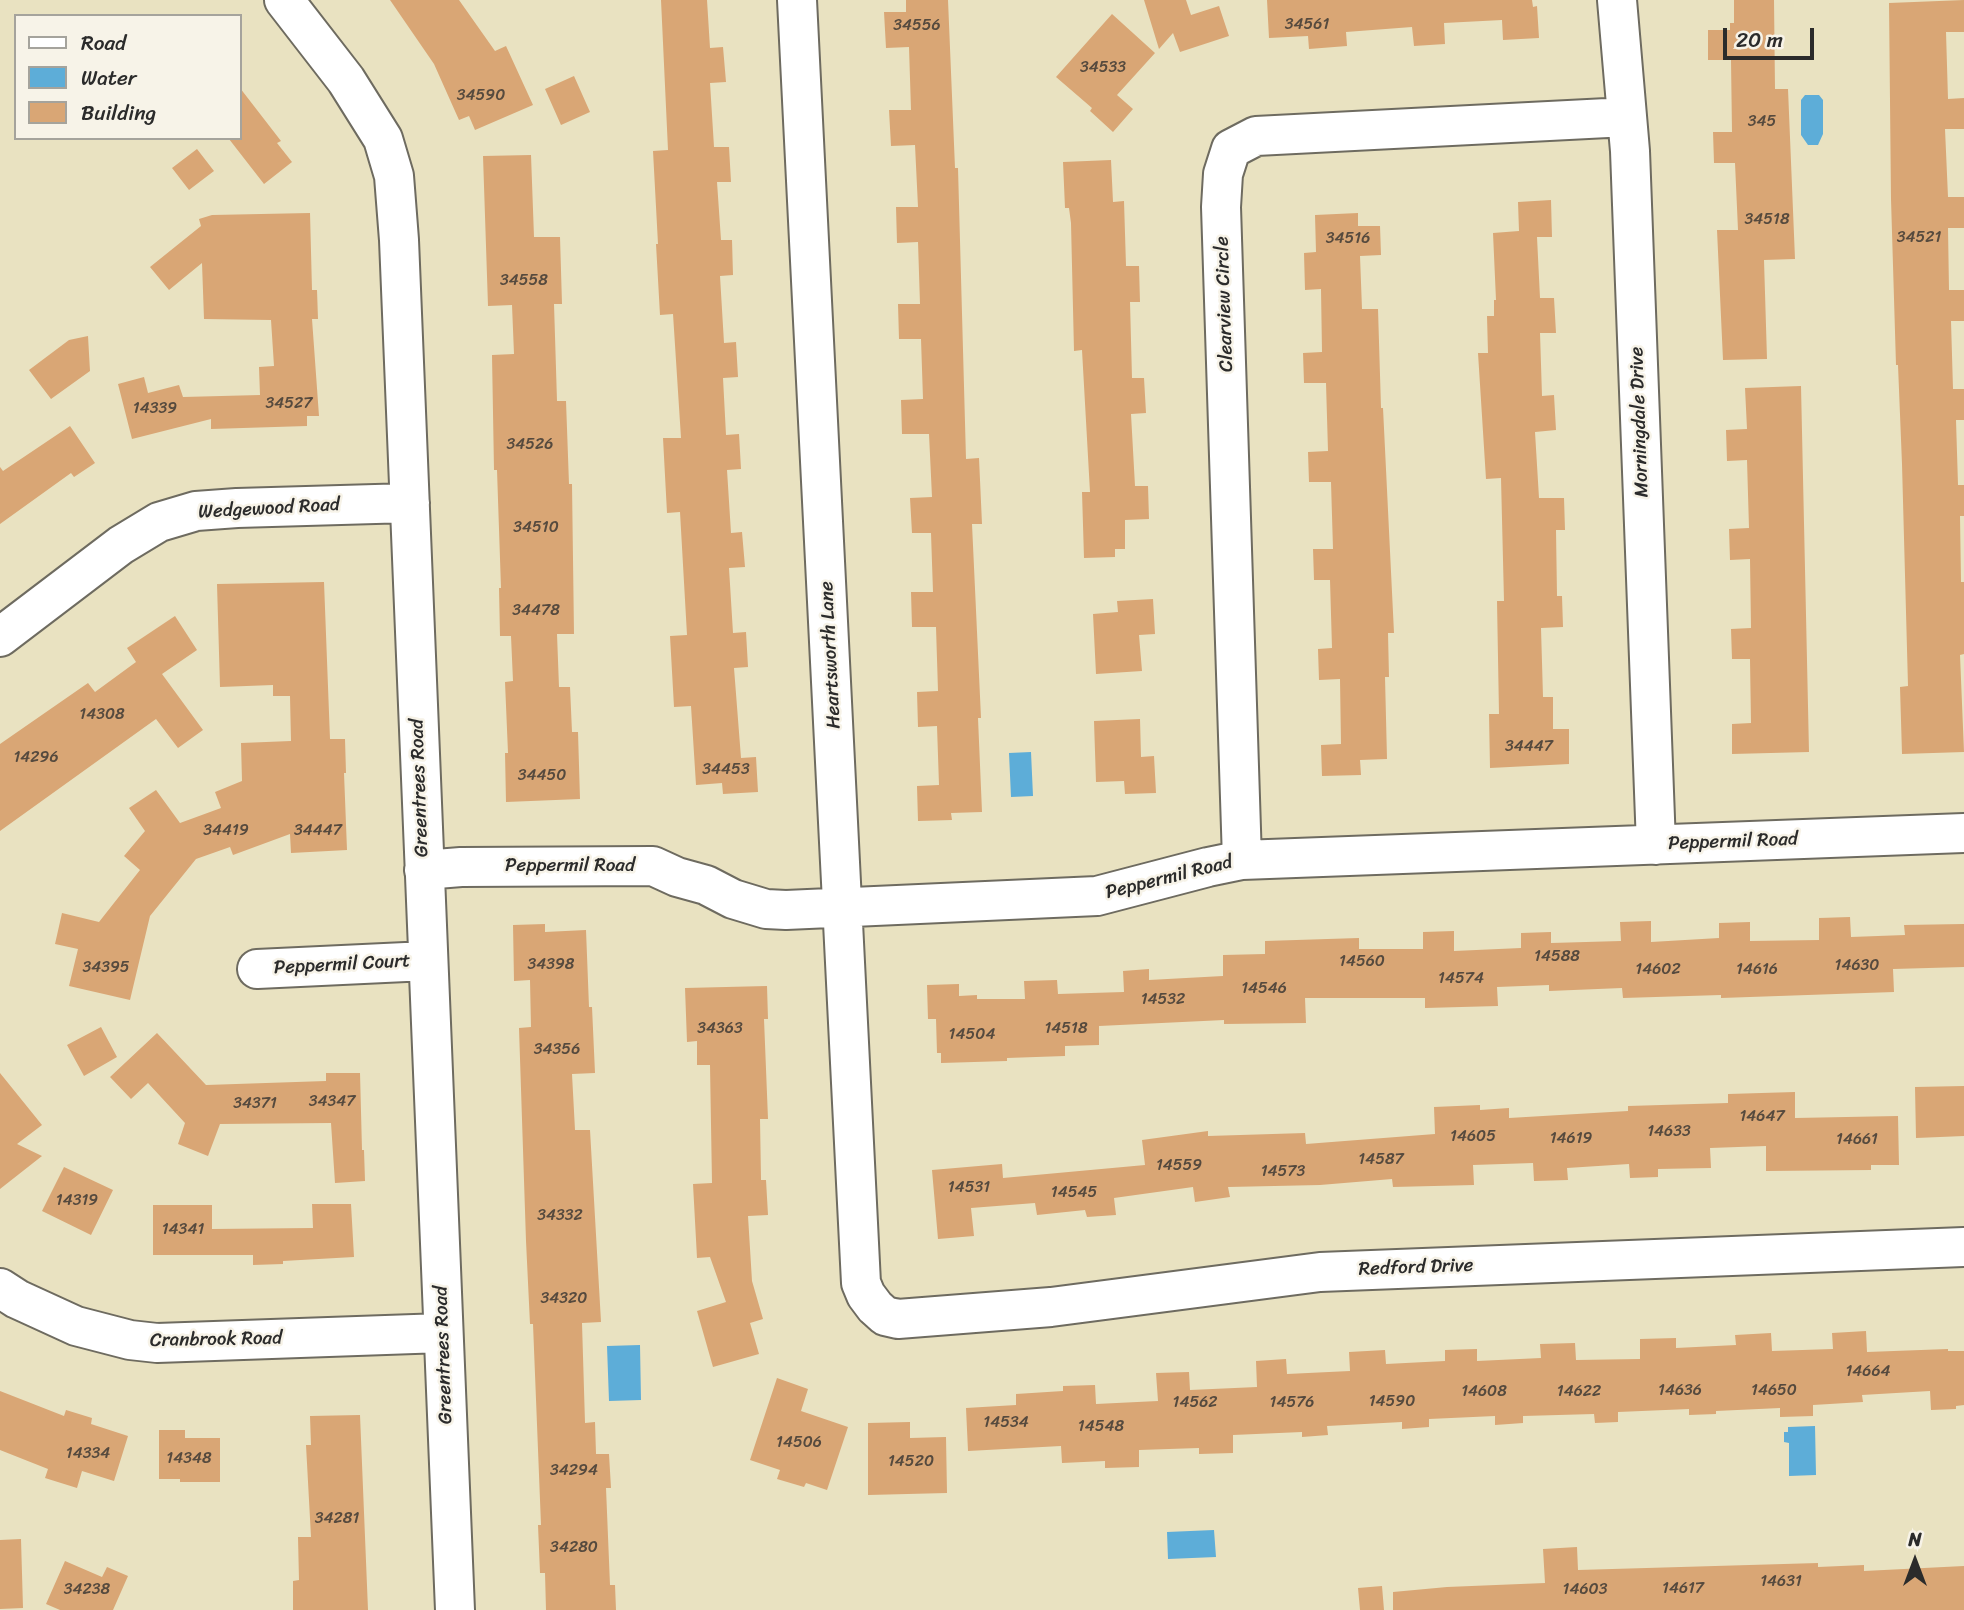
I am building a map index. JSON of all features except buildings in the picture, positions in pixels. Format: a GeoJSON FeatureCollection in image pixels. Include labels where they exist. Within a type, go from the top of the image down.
{"type":"FeatureCollection","features":[{"type":"Feature","properties":{"kind":"street","name":"Greentrees Road"},"geometry":{"type":"LineString","coordinates":[[284,0],[346,80],[383,139],[394,176],[399,240],[455,1610]]}},
{"type":"Feature","properties":{"kind":"street","name":"Heartsworth Lane"},"geometry":{"type":"LineString","coordinates":[[797,0],[861,1283],[875,1307]]}},
{"type":"Feature","properties":{"kind":"street","name":"Morningdale Drive"},"geometry":{"type":"LineString","coordinates":[[1617,0],[1627,117],[1656,845]]}},
{"type":"Feature","properties":{"kind":"street","name":"Clearview Circle"},"geometry":{"type":"LineString","coordinates":[[1242,860],[1222,207],[1223,174],[1231,149],[1256,136],[1627,117]]}},
{"type":"Feature","properties":{"kind":"street","name":"Wedgewood Road"},"geometry":{"type":"LineString","coordinates":[[0,637],[121,545],[159,522],[196,511],[410,503]]}},
{"type":"Feature","properties":{"kind":"street","name":"Peppermil Road"},"geometry":{"type":"LineString","coordinates":[[424,870],[461,867],[653,866],[733,899],[766,909],[1097,896],[1242,860],[1964,833]]}},
{"type":"Feature","properties":{"kind":"street","name":"Peppermil Court"},"geometry":{"type":"LineString","coordinates":[[257,969],[428,961]]}},
{"type":"Feature","properties":{"kind":"street","name":"Redford Drive"},"geometry":{"type":"LineString","coordinates":[[875,1307],[885,1316],[898,1319],[1051,1307],[1320,1272],[1964,1247]]}},
{"type":"Feature","properties":{"kind":"street","name":"Cranbrook Road"},"geometry":{"type":"LineString","coordinates":[[0,1288],[76,1326],[130,1340],[157,1343],[443,1333]]}},
{"type":"Feature","properties":{"kind":"water"},"geometry":{"type":"Polygon","coordinates":[[[1805,95],[1819,95],[1823,100],[1823,134],[1818,145],[1808,145],[1801,135],[1801,100],[1805,95]]]}},
{"type":"Feature","properties":{"kind":"water"},"geometry":{"type":"Polygon","coordinates":[[[1031,752],[1033,796],[1011,797],[1009,753],[1031,752]]]}},
{"type":"Feature","properties":{"kind":"water"},"geometry":{"type":"Polygon","coordinates":[[[640,1345],[641,1400],[609,1401],[607,1346],[640,1345]]]}},
{"type":"Feature","properties":{"kind":"water"},"geometry":{"type":"Polygon","coordinates":[[[1815,1426],[1816,1475],[1789,1476],[1789,1443],[1784,1442],[1784,1432],[1788,1432],[1788,1427],[1815,1426]]]}},
{"type":"Feature","properties":{"kind":"water"},"geometry":{"type":"Polygon","coordinates":[[[1214,1530],[1216,1557],[1168,1559],[1167,1532],[1214,1530]]]}}]}
